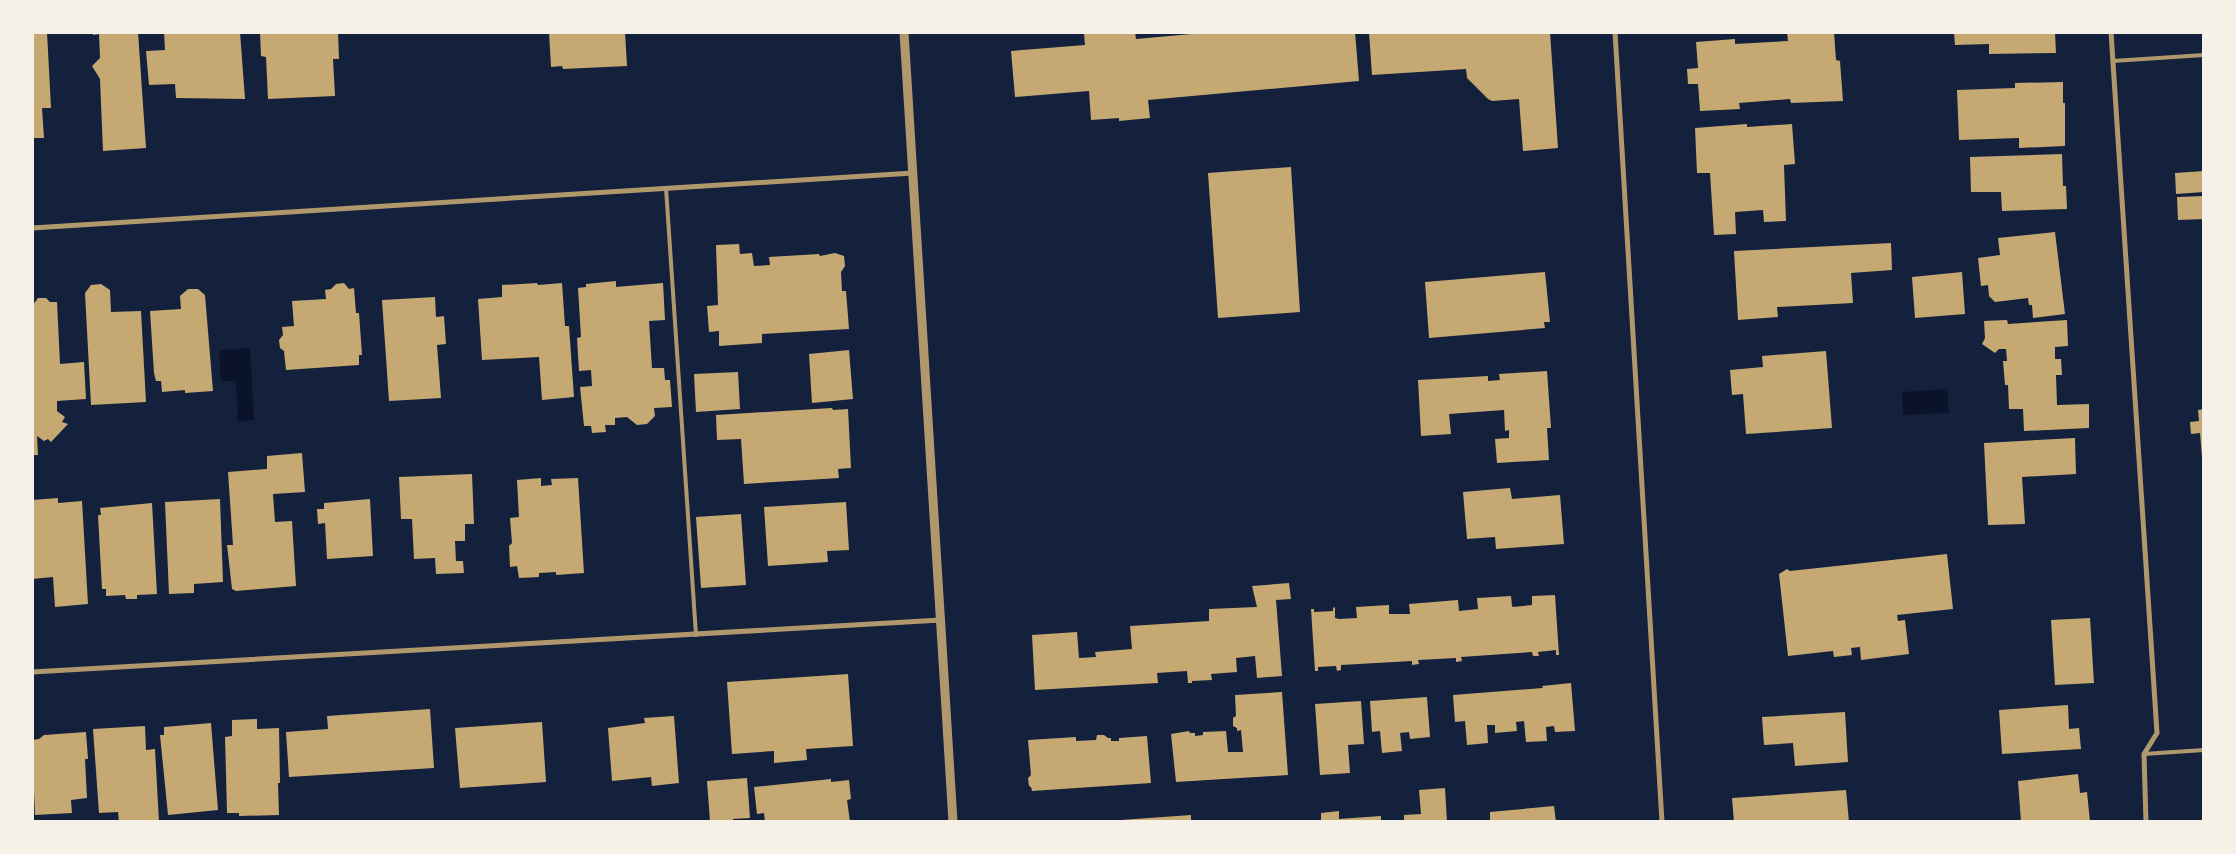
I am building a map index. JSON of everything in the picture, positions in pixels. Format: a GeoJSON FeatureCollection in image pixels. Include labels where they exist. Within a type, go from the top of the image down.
{"type":"FeatureCollection","features":[{"type":"Feature","properties":{"kind":"street"},"geometry":{"type":"LineString","coordinates":[[904,32],[942,620],[953,822]]}},
{"type":"Feature","properties":{"kind":"street"},"geometry":{"type":"LineString","coordinates":[[1615,32],[1662,822]]}},
{"type":"Feature","properties":{"kind":"street"},"geometry":{"type":"LineString","coordinates":[[2111,32],[2157,732],[2144,754],[2146,822]]}},
{"type":"Feature","properties":{"kind":"street"},"geometry":{"type":"LineString","coordinates":[[32,228],[914,173]]}},
{"type":"Feature","properties":{"kind":"street"},"geometry":{"type":"LineString","coordinates":[[32,672],[942,620]]}},
{"type":"Feature","properties":{"kind":"lane"},"geometry":{"type":"LineString","coordinates":[[2113,61],[2204,55]]}},
{"type":"Feature","properties":{"kind":"lane"},"geometry":{"type":"LineString","coordinates":[[666,188],[696,635]]}},
{"type":"Feature","properties":{"kind":"lane"},"geometry":{"type":"LineString","coordinates":[[2144,754],[2204,750]]}},
{"type":"Feature","properties":{"kind":"water"},"geometry":{"type":"Polygon","coordinates":[[[250,348],[254,420],[238,422],[236,381],[221,381],[219,350],[250,348]]]}},
{"type":"Feature","properties":{"kind":"water"},"geometry":{"type":"Polygon","coordinates":[[[1947,389],[1949,413],[1903,415],[1902,392],[1947,389]]]}},
{"type":"Feature","properties":{"kind":"building"},"geometry":{"type":"Polygon","coordinates":[[[32,32],[47,32],[51,108],[42,108],[44,138],[32,138],[32,32]]]}},
{"type":"Feature","properties":{"kind":"building"},"geometry":{"type":"Polygon","coordinates":[[[93,32],[138,32],[146,148],[103,151],[100,79],[92,66],[100,58],[99,34],[93,35],[93,32]]]}},
{"type":"Feature","properties":{"kind":"building"},"geometry":{"type":"Polygon","coordinates":[[[164,32],[240,32],[245,99],[176,98],[175,84],[149,85],[146,51],[165,50],[164,32]]]}},
{"type":"Feature","properties":{"kind":"building"},"geometry":{"type":"Polygon","coordinates":[[[260,32],[338,32],[339,59],[333,59],[335,96],[268,99],[266,57],[261,56],[260,32]]]}},
{"type":"Feature","properties":{"kind":"building"},"geometry":{"type":"Polygon","coordinates":[[[549,32],[625,32],[627,66],[563,69],[562,66],[551,67],[549,32]]]}},
{"type":"Feature","properties":{"kind":"building"},"geometry":{"type":"Polygon","coordinates":[[[1135,32],[1136,39],[1214,32],[1355,32],[1359,81],[1148,100],[1150,118],[1119,121],[1119,118],[1091,120],[1089,91],[1015,97],[1011,51],[1085,45],[1084,34],[1135,32]]]}},
{"type":"Feature","properties":{"kind":"building"},"geometry":{"type":"Polygon","coordinates":[[[1369,32],[1550,32],[1558,148],[1523,151],[1519,99],[1492,101],[1488,99],[1467,78],[1466,69],[1372,75],[1369,32]]]}},
{"type":"Feature","properties":{"kind":"building"},"geometry":{"type":"Polygon","coordinates":[[[1834,32],[1836,60],[1840,61],[1843,101],[1791,103],[1790,99],[1739,103],[1740,109],[1700,111],[1698,84],[1688,84],[1687,69],[1698,68],[1696,42],[1735,39],[1735,44],[1788,41],[1787,33],[1834,32]]]}},
{"type":"Feature","properties":{"kind":"building"},"geometry":{"type":"Polygon","coordinates":[[[1954,32],[2055,32],[2056,53],[1989,54],[1989,44],[1955,45],[1954,32]]]}},
{"type":"Feature","properties":{"kind":"building"},"geometry":{"type":"Polygon","coordinates":[[[2063,82],[2065,146],[2019,148],[2019,138],[1959,140],[1957,90],[2015,88],[2015,83],[2063,82]]]}},
{"type":"Feature","properties":{"kind":"building"},"geometry":{"type":"Polygon","coordinates":[[[1747,124],[1747,127],[1792,124],[1795,164],[1784,165],[1786,221],[1764,222],[1763,210],[1735,212],[1736,234],[1714,235],[1710,173],[1697,173],[1695,128],[1747,124]]]}},
{"type":"Feature","properties":{"kind":"building"},"geometry":{"type":"Polygon","coordinates":[[[2062,154],[2063,186],[2066,186],[2067,209],[2002,211],[2001,192],[1971,192],[1970,157],[2062,154]]]}},
{"type":"Feature","properties":{"kind":"building"},"geometry":{"type":"Polygon","coordinates":[[[1291,167],[1300,312],[1218,318],[1208,173],[1291,167]]]}},
{"type":"Feature","properties":{"kind":"building"},"geometry":{"type":"Polygon","coordinates":[[[2204,171],[2204,192],[2176,194],[2175,173],[2204,171]]]}},
{"type":"Feature","properties":{"kind":"building"},"geometry":{"type":"Polygon","coordinates":[[[2204,196],[2204,219],[2178,220],[2177,197],[2204,196]]]}},
{"type":"Feature","properties":{"kind":"building"},"geometry":{"type":"Polygon","coordinates":[[[2055,232],[2065,314],[2033,318],[2032,305],[2029,305],[2028,298],[1995,302],[1989,296],[1988,285],[1981,286],[1978,258],[2000,255],[1998,238],[2055,232]]]}},
{"type":"Feature","properties":{"kind":"building"},"geometry":{"type":"Polygon","coordinates":[[[1891,243],[1892,270],[1851,273],[1853,303],[1777,307],[1778,317],[1738,320],[1734,251],[1891,243]]]}},
{"type":"Feature","properties":{"kind":"building"},"geometry":{"type":"Polygon","coordinates":[[[739,244],[740,254],[752,253],[754,266],[770,265],[769,257],[819,254],[820,256],[835,253],[844,256],[845,266],[841,272],[842,291],[846,291],[849,329],[762,334],[762,343],[719,346],[719,331],[709,332],[707,306],[718,305],[716,245],[739,244]]]}},
{"type":"Feature","properties":{"kind":"building"},"geometry":{"type":"Polygon","coordinates":[[[1545,272],[1550,322],[1544,322],[1545,328],[1429,338],[1425,282],[1545,272]]]}},
{"type":"Feature","properties":{"kind":"building"},"geometry":{"type":"Polygon","coordinates":[[[1962,272],[1965,314],[1915,318],[1912,277],[1962,272]]]}},
{"type":"Feature","properties":{"kind":"building"},"geometry":{"type":"Polygon","coordinates":[[[616,281],[616,287],[663,283],[665,320],[649,321],[652,368],[664,368],[665,380],[670,380],[672,407],[654,408],[655,416],[647,424],[637,425],[627,417],[615,418],[615,425],[605,425],[606,432],[592,433],[591,426],[584,426],[580,387],[592,386],[591,370],[579,371],[577,338],[581,337],[578,288],[586,287],[586,284],[616,281]]]}},
{"type":"Feature","properties":{"kind":"building"},"geometry":{"type":"Polygon","coordinates":[[[344,283],[349,289],[354,288],[356,313],[359,313],[362,355],[359,355],[359,365],[286,370],[284,351],[280,348],[279,340],[283,335],[282,327],[294,326],[292,301],[326,299],[325,290],[331,289],[336,284],[344,283]]]}},
{"type":"Feature","properties":{"kind":"building"},"geometry":{"type":"Polygon","coordinates":[[[537,283],[538,285],[562,283],[565,326],[569,326],[574,397],[542,400],[539,357],[482,360],[478,299],[502,297],[502,285],[537,283]]]}},
{"type":"Feature","properties":{"kind":"building"},"geometry":{"type":"Polygon","coordinates":[[[101,284],[110,290],[111,312],[141,311],[146,402],[91,405],[85,293],[91,285],[101,284]]]}},
{"type":"Feature","properties":{"kind":"building"},"geometry":{"type":"Polygon","coordinates":[[[188,289],[198,289],[205,295],[213,391],[185,393],[185,390],[162,392],[161,381],[156,381],[154,373],[150,311],[181,309],[180,296],[188,289]]]}},
{"type":"Feature","properties":{"kind":"building"},"geometry":{"type":"Polygon","coordinates":[[[435,297],[436,317],[444,316],[446,344],[437,345],[441,398],[389,401],[382,300],[435,297]]]}},
{"type":"Feature","properties":{"kind":"building"},"geometry":{"type":"Polygon","coordinates":[[[38,298],[46,298],[50,302],[57,302],[60,364],[84,362],[86,399],[57,401],[57,411],[65,417],[62,422],[68,424],[51,442],[48,439],[44,441],[37,436],[38,455],[32,455],[32,306],[38,298]]]}},
{"type":"Feature","properties":{"kind":"building"},"geometry":{"type":"Polygon","coordinates":[[[2007,320],[2008,324],[2067,320],[2068,346],[2055,347],[2055,359],[2061,359],[2062,375],[2056,375],[2057,405],[2089,404],[2089,428],[2024,431],[2023,409],[2009,409],[2008,385],[2005,385],[2003,361],[2007,361],[2006,349],[1999,349],[1995,353],[1982,344],[1985,338],[1984,321],[2007,320]]]}},
{"type":"Feature","properties":{"kind":"building"},"geometry":{"type":"Polygon","coordinates":[[[849,350],[853,399],[812,403],[809,354],[849,350]]]}},
{"type":"Feature","properties":{"kind":"building"},"geometry":{"type":"Polygon","coordinates":[[[1826,351],[1832,428],[1746,434],[1743,394],[1732,395],[1730,370],[1763,367],[1762,356],[1826,351]]]}},
{"type":"Feature","properties":{"kind":"building"},"geometry":{"type":"Polygon","coordinates":[[[1547,371],[1551,428],[1547,428],[1549,460],[1497,463],[1495,439],[1509,438],[1509,430],[1505,431],[1504,410],[1449,414],[1451,434],[1421,436],[1418,380],[1488,376],[1488,381],[1500,380],[1499,374],[1547,371]]]}},
{"type":"Feature","properties":{"kind":"building"},"geometry":{"type":"Polygon","coordinates":[[[738,372],[740,409],[696,412],[694,374],[738,372]]]}},
{"type":"Feature","properties":{"kind":"building"},"geometry":{"type":"Polygon","coordinates":[[[832,408],[833,410],[848,409],[851,468],[838,469],[839,478],[744,484],[741,439],[717,440],[716,415],[832,408]]]}},
{"type":"Feature","properties":{"kind":"building"},"geometry":{"type":"Polygon","coordinates":[[[2204,409],[2204,456],[2202,457],[2200,433],[2191,434],[2190,422],[2199,421],[2198,410],[2204,409]]]}},
{"type":"Feature","properties":{"kind":"building"},"geometry":{"type":"Polygon","coordinates":[[[2075,438],[2076,474],[2022,477],[2025,524],[1988,525],[1984,443],[2075,438]]]}},
{"type":"Feature","properties":{"kind":"building"},"geometry":{"type":"Polygon","coordinates":[[[302,453],[305,492],[273,494],[275,522],[292,521],[296,586],[236,591],[232,589],[227,545],[233,545],[228,472],[267,469],[267,456],[302,453]]]}},
{"type":"Feature","properties":{"kind":"building"},"geometry":{"type":"Polygon","coordinates":[[[472,474],[474,524],[465,524],[465,541],[455,541],[456,561],[463,561],[464,573],[436,574],[435,558],[414,559],[412,519],[401,519],[399,477],[472,474]]]}},
{"type":"Feature","properties":{"kind":"building"},"geometry":{"type":"Polygon","coordinates":[[[541,478],[541,486],[552,485],[551,479],[578,478],[584,573],[556,575],[556,572],[539,573],[539,577],[519,578],[517,566],[510,567],[509,546],[512,543],[510,518],[519,517],[517,480],[541,478]]]}},
{"type":"Feature","properties":{"kind":"building"},"geometry":{"type":"Polygon","coordinates":[[[1510,488],[1512,499],[1560,495],[1564,544],[1496,549],[1495,537],[1467,539],[1463,492],[1510,488]]]}},
{"type":"Feature","properties":{"kind":"building"},"geometry":{"type":"Polygon","coordinates":[[[58,498],[58,503],[82,501],[88,604],[55,607],[53,577],[32,579],[32,500],[58,498]]]}},
{"type":"Feature","properties":{"kind":"building"},"geometry":{"type":"Polygon","coordinates":[[[220,499],[223,582],[194,584],[194,593],[169,594],[165,502],[220,499]]]}},
{"type":"Feature","properties":{"kind":"building"},"geometry":{"type":"Polygon","coordinates":[[[370,499],[373,556],[327,559],[325,523],[318,524],[317,509],[324,509],[324,503],[370,499]]]}},
{"type":"Feature","properties":{"kind":"building"},"geometry":{"type":"Polygon","coordinates":[[[846,502],[849,550],[827,551],[828,562],[768,566],[764,507],[846,502]]]}},
{"type":"Feature","properties":{"kind":"building"},"geometry":{"type":"Polygon","coordinates":[[[152,503],[157,594],[137,595],[137,599],[126,599],[125,595],[106,596],[106,589],[102,589],[98,515],[101,515],[100,508],[152,503]]]}},
{"type":"Feature","properties":{"kind":"building"},"geometry":{"type":"Polygon","coordinates":[[[741,514],[746,585],[701,588],[696,517],[741,514]]]}},
{"type":"Feature","properties":{"kind":"building"},"geometry":{"type":"Polygon","coordinates":[[[1947,554],[1953,609],[1897,615],[1898,621],[1905,620],[1909,654],[1861,660],[1860,647],[1851,648],[1852,655],[1834,657],[1833,651],[1788,656],[1779,574],[1787,569],[1790,571],[1947,554]]]}},
{"type":"Feature","properties":{"kind":"building"},"geometry":{"type":"Polygon","coordinates":[[[1289,583],[1291,599],[1276,600],[1282,676],[1257,678],[1255,656],[1236,658],[1237,672],[1211,674],[1212,680],[1188,683],[1187,671],[1157,673],[1158,683],[1035,690],[1032,635],[1077,632],[1079,658],[1096,657],[1095,652],[1132,649],[1130,626],[1209,621],[1209,609],[1257,607],[1252,586],[1289,583]]]}},
{"type":"Feature","properties":{"kind":"building"},"geometry":{"type":"Polygon","coordinates":[[[1555,595],[1559,655],[1556,655],[1556,650],[1538,652],[1539,656],[1533,656],[1532,652],[1461,657],[1462,661],[1456,662],[1456,658],[1418,660],[1419,664],[1412,665],[1412,661],[1341,665],[1341,670],[1337,671],[1336,666],[1318,667],[1318,671],[1315,671],[1311,609],[1314,609],[1314,612],[1333,611],[1335,607],[1335,618],[1357,618],[1356,607],[1389,605],[1389,614],[1410,614],[1409,604],[1458,600],[1459,611],[1478,609],[1477,598],[1511,596],[1513,607],[1532,605],[1532,596],[1555,595]]]}},
{"type":"Feature","properties":{"kind":"building"},"geometry":{"type":"Polygon","coordinates":[[[2090,618],[2094,683],[2055,685],[2051,620],[2090,618]]]}},
{"type":"Feature","properties":{"kind":"building"},"geometry":{"type":"Polygon","coordinates":[[[848,674],[853,746],[806,749],[807,760],[774,763],[774,751],[732,754],[727,682],[848,674]]]}},
{"type":"Feature","properties":{"kind":"building"},"geometry":{"type":"Polygon","coordinates":[[[1571,683],[1575,731],[1555,732],[1554,726],[1546,727],[1547,741],[1526,742],[1524,721],[1516,722],[1517,731],[1495,733],[1495,725],[1487,725],[1488,743],[1467,745],[1465,721],[1455,722],[1453,695],[1543,688],[1542,686],[1571,683]]]}},
{"type":"Feature","properties":{"kind":"building"},"geometry":{"type":"Polygon","coordinates":[[[1282,692],[1288,775],[1176,782],[1171,734],[1189,731],[1190,733],[1195,733],[1195,736],[1203,735],[1203,732],[1226,731],[1228,752],[1243,752],[1241,730],[1237,731],[1237,728],[1233,726],[1233,718],[1236,716],[1235,695],[1282,692]]]}},
{"type":"Feature","properties":{"kind":"building"},"geometry":{"type":"Polygon","coordinates":[[[1427,697],[1430,737],[1410,739],[1409,732],[1400,733],[1402,751],[1382,753],[1380,731],[1372,732],[1370,701],[1427,697]]]}},
{"type":"Feature","properties":{"kind":"building"},"geometry":{"type":"Polygon","coordinates":[[[1361,701],[1364,744],[1348,745],[1350,773],[1320,775],[1315,704],[1361,701]]]}},
{"type":"Feature","properties":{"kind":"building"},"geometry":{"type":"Polygon","coordinates":[[[2068,705],[2069,729],[2079,728],[2081,749],[2002,754],[1999,710],[2068,705]]]}},
{"type":"Feature","properties":{"kind":"building"},"geometry":{"type":"Polygon","coordinates":[[[430,709],[434,768],[289,777],[286,732],[328,729],[327,716],[430,709]]]}},
{"type":"Feature","properties":{"kind":"building"},"geometry":{"type":"Polygon","coordinates":[[[1845,712],[1848,762],[1795,766],[1793,743],[1764,745],[1762,717],[1845,712]]]}},
{"type":"Feature","properties":{"kind":"building"},"geometry":{"type":"Polygon","coordinates":[[[674,716],[679,783],[652,786],[651,777],[612,781],[608,728],[645,723],[644,718],[674,716]]]}},
{"type":"Feature","properties":{"kind":"building"},"geometry":{"type":"Polygon","coordinates":[[[257,719],[257,729],[279,728],[279,815],[239,816],[239,813],[227,813],[225,737],[232,736],[232,720],[257,719]]]}},
{"type":"Feature","properties":{"kind":"building"},"geometry":{"type":"Polygon","coordinates":[[[542,722],[546,782],[460,788],[455,728],[542,722]]]}},
{"type":"Feature","properties":{"kind":"building"},"geometry":{"type":"Polygon","coordinates":[[[211,723],[218,810],[168,815],[160,735],[164,735],[164,727],[211,723]]]}},
{"type":"Feature","properties":{"kind":"building"},"geometry":{"type":"Polygon","coordinates":[[[145,726],[146,750],[155,749],[159,822],[119,822],[118,812],[99,813],[93,729],[145,726]]]}},
{"type":"Feature","properties":{"kind":"building"},"geometry":{"type":"Polygon","coordinates":[[[86,732],[88,759],[85,759],[87,798],[71,800],[72,813],[35,815],[32,740],[39,739],[44,735],[86,732]]]}},
{"type":"Feature","properties":{"kind":"building"},"geometry":{"type":"Polygon","coordinates":[[[1097,735],[1111,738],[1111,741],[1119,741],[1119,738],[1147,736],[1151,783],[1032,791],[1028,778],[1031,775],[1028,740],[1076,737],[1076,741],[1096,740],[1097,735]]]}},
{"type":"Feature","properties":{"kind":"building"},"geometry":{"type":"Polygon","coordinates":[[[2078,774],[2080,793],[2087,792],[2090,822],[2021,822],[2018,781],[2078,774]]]}},
{"type":"Feature","properties":{"kind":"building"},"geometry":{"type":"Polygon","coordinates":[[[747,778],[750,818],[733,819],[733,822],[710,821],[707,781],[747,778]]]}},
{"type":"Feature","properties":{"kind":"building"},"geometry":{"type":"Polygon","coordinates":[[[831,779],[831,782],[849,780],[851,799],[847,800],[850,822],[765,822],[764,813],[757,814],[754,787],[831,779]]]}},
{"type":"Feature","properties":{"kind":"building"},"geometry":{"type":"Polygon","coordinates":[[[1445,788],[1447,822],[1404,822],[1404,815],[1421,814],[1419,790],[1445,788]]]}},
{"type":"Feature","properties":{"kind":"building"},"geometry":{"type":"Polygon","coordinates":[[[1846,790],[1849,822],[1734,822],[1732,798],[1846,790]]]}},
{"type":"Feature","properties":{"kind":"building"},"geometry":{"type":"Polygon","coordinates":[[[1554,806],[1556,822],[1490,822],[1490,812],[1554,806]]]}},
{"type":"Feature","properties":{"kind":"building"},"geometry":{"type":"Polygon","coordinates":[[[1339,811],[1339,819],[1381,816],[1381,822],[1321,822],[1321,813],[1339,811]]]}},
{"type":"Feature","properties":{"kind":"building"},"geometry":{"type":"Polygon","coordinates":[[[1191,815],[1191,822],[1121,822],[1121,820],[1191,815]]]}}]}
